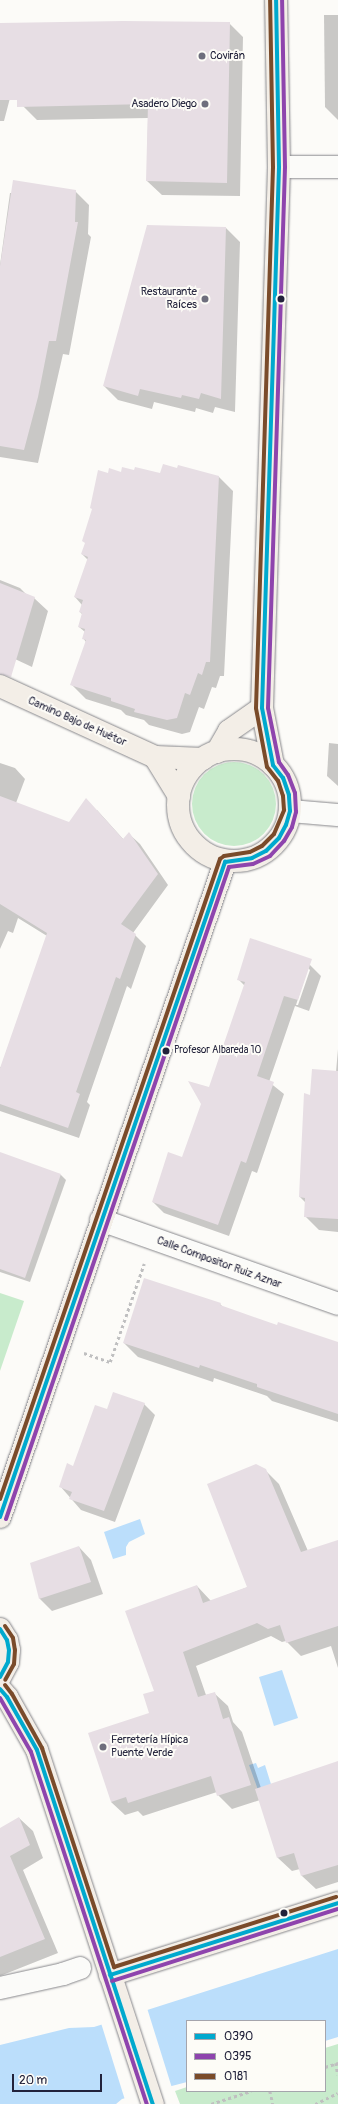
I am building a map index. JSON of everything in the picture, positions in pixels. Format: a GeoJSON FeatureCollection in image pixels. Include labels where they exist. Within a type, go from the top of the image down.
{"type":"FeatureCollection","features":[{"type":"Feature","properties":{"kind":"main road"},"geometry":{"type":"LineString","coordinates":[[272,764],[262,708],[279,167],[276,0]]}},
{"type":"Feature","properties":{"kind":"main road","name":"Camino Bajo de Huétor"},"geometry":{"type":"LineString","coordinates":[[0,686],[155,757],[210,756]]}},
{"type":"Feature","properties":{"kind":"main road"},"geometry":{"type":"LineString","coordinates":[[210,756],[234,749],[257,754],[272,764],[283,778],[289,795],[290,811],[286,825],[279,838],[266,851],[252,858],[225,862],[204,852],[192,842],[182,826],[178,810],[179,796],[188,774],[210,756],[229,731],[262,708]]}},
{"type":"Feature","properties":{"kind":"main road"},"geometry":{"type":"LineString","coordinates":[[155,757],[179,796]]}},
{"type":"Feature","properties":{"kind":"main road"},"geometry":{"type":"LineString","coordinates":[[0,1517],[225,862]]}},
{"type":"Feature","properties":{"kind":"main road"},"geometry":{"type":"LineString","coordinates":[[0,1629],[7,1640],[9,1650],[8,1662],[0,1677]]}},
{"type":"Feature","properties":{"kind":"main road"},"geometry":{"type":"LineString","coordinates":[[0,1689],[7,1697],[37,1750],[151,2099]]}},
{"type":"Feature","properties":{"kind":"main road"},"geometry":{"type":"LineString","coordinates":[[110,1975],[338,1903]]}},
{"type":"Feature","properties":{"kind":"street"},"geometry":{"type":"LineString","coordinates":[[279,167],[338,167]]}},
{"type":"Feature","properties":{"kind":"street"},"geometry":{"type":"LineString","coordinates":[[290,811],[338,815]]}},
{"type":"Feature","properties":{"kind":"street","name":"Calle Compositor Ruiz Aznar"},"geometry":{"type":"LineString","coordinates":[[101,1220],[338,1304]]}},
{"type":"Feature","properties":{"kind":"street"},"geometry":{"type":"LineString","coordinates":[[0,1988],[63,1974],[80,1968]]}},
{"type":"Feature","properties":{"kind":"path"},"geometry":{"type":"LineString","coordinates":[[81,1352],[110,1362],[146,1256]]}},
{"type":"Feature","properties":{"kind":"path"},"geometry":{"type":"LineString","coordinates":[[326,2067],[337,2063],[338,2075]]}},
{"type":"Feature","properties":{"kind":"path"},"geometry":{"type":"LineString","coordinates":[[211,2104],[248,2092]]}},
{"type":"Feature","properties":{"kind":"path"},"geometry":{"type":"LineString","coordinates":[[270,2092],[274,2104]]}},
{"type":"Feature","properties":{"kind":"path"},"geometry":{"type":"LineString","coordinates":[[315,2104],[338,2093]]}},
{"type":"Feature","properties":{"kind":"path"},"geometry":{"type":"LineString","coordinates":[[225,2099],[227,2104]]}},
{"type":"Feature","properties":{"kind":"green space"},"geometry":{"type":"Polygon","coordinates":[[[234,762],[250,765],[264,774],[273,788],[276,804],[273,820],[264,834],[250,843],[234,846],[218,843],[204,834],[195,820],[192,804],[195,788],[204,774],[218,765],[234,762]]]}},
{"type":"Feature","properties":{"kind":"green space"},"geometry":{"type":"Polygon","coordinates":[[[0,1293],[24,1301],[0,1371],[0,1293]]]}},
{"type":"Feature","properties":{"kind":"green space"},"geometry":{"type":"Polygon","coordinates":[[[338,2044],[338,2104],[180,2104],[175,2091],[186,2087],[186,2092],[326,2092],[326,2048],[338,2044]]]}},
{"type":"Feature","properties":{"kind":"water"},"geometry":{"type":"Polygon","coordinates":[[[140,1519],[145,1534],[129,1542],[126,1547],[126,1555],[113,1559],[104,1532],[140,1519]]]}},
{"type":"Feature","properties":{"kind":"water"},"geometry":{"type":"Polygon","coordinates":[[[282,1670],[298,1718],[274,1726],[259,1677],[282,1670]]]}},
{"type":"Feature","properties":{"kind":"water"},"geometry":{"type":"Polygon","coordinates":[[[256,1763],[258,1768],[265,1765],[275,1797],[262,1801],[249,1765],[256,1763]]]}},
{"type":"Feature","properties":{"kind":"water"},"geometry":{"type":"Polygon","coordinates":[[[338,1949],[338,2037],[326,2041],[326,2020],[186,2020],[186,2082],[122,2099],[116,2104],[0,2104],[0,2045],[69,2028],[94,2027],[338,1949]]]}},
{"type":"Feature","properties":{"kind":"pier"},"geometry":{"type":"Polygon","coordinates":[[[147,2008],[172,2088],[125,2100],[101,2023],[147,2008]]]}},
{"type":"Feature","properties":{"kind":"building"},"geometry":{"type":"Polygon","coordinates":[[[123,21],[230,22],[227,183],[146,181],[148,104],[17,107],[17,100],[0,100],[0,23],[123,21]]]}},
{"type":"Feature","properties":{"kind":"building"},"geometry":{"type":"Polygon","coordinates":[[[13,180],[76,190],[75,222],[78,222],[56,341],[49,341],[38,397],[24,450],[0,446],[0,266],[13,180]]]}},
{"type":"Feature","properties":{"kind":"building"},"geometry":{"type":"Polygon","coordinates":[[[147,225],[226,227],[221,399],[201,393],[199,399],[182,395],[181,398],[140,389],[138,396],[103,386],[147,225]]]}},
{"type":"Feature","properties":{"kind":"building"},"geometry":{"type":"Polygon","coordinates":[[[163,464],[177,468],[178,465],[219,476],[210,662],[206,662],[202,675],[198,673],[190,695],[185,693],[177,718],[167,720],[134,712],[135,709],[111,701],[111,698],[70,685],[86,640],[82,639],[85,629],[78,627],[82,613],[79,612],[83,600],[74,597],[88,557],[81,554],[85,543],[82,541],[92,509],[90,508],[98,470],[108,473],[109,468],[121,472],[122,467],[134,470],[135,467],[160,473],[163,464]]]}},
{"type":"Feature","properties":{"kind":"building"},"geometry":{"type":"Polygon","coordinates":[[[0,583],[35,597],[11,677],[0,674],[0,583]]]}},
{"type":"Feature","properties":{"kind":"building"},"geometry":{"type":"Polygon","coordinates":[[[0,796],[69,822],[86,798],[123,839],[129,832],[158,874],[121,924],[136,934],[120,979],[116,977],[76,1092],[80,1094],[68,1128],[0,1104],[0,1068],[47,933],[0,904],[0,796]]]}},
{"type":"Feature","properties":{"kind":"building"},"geometry":{"type":"Polygon","coordinates":[[[250,938],[312,959],[298,1000],[284,996],[257,1076],[274,1082],[246,1163],[241,1161],[218,1225],[152,1202],[168,1152],[182,1157],[201,1104],[188,1081],[209,1087],[245,982],[237,980],[250,938]]]}},
{"type":"Feature","properties":{"kind":"building"},"geometry":{"type":"Polygon","coordinates":[[[312,1069],[338,1071],[338,1219],[304,1217],[305,1198],[299,1197],[304,1093],[310,1095],[312,1069]]]}},
{"type":"Feature","properties":{"kind":"building"},"geometry":{"type":"Polygon","coordinates":[[[0,1152],[61,1174],[25,1278],[0,1269],[0,1152]]]}},
{"type":"Feature","properties":{"kind":"building"},"geometry":{"type":"Polygon","coordinates":[[[144,1278],[221,1303],[220,1305],[277,1325],[278,1322],[338,1342],[338,1414],[257,1387],[257,1384],[200,1365],[199,1368],[123,1343],[144,1278]]]}},
{"type":"Feature","properties":{"kind":"building"},"geometry":{"type":"Polygon","coordinates":[[[113,1392],[145,1403],[104,1511],[69,1499],[72,1492],[59,1487],[67,1463],[73,1466],[95,1405],[107,1409],[113,1392]]]}},
{"type":"Feature","properties":{"kind":"building"},"geometry":{"type":"Polygon","coordinates":[[[256,1464],[266,1469],[301,1552],[338,1540],[338,1626],[286,1643],[280,1625],[268,1629],[257,1623],[183,1652],[198,1697],[215,1692],[223,1719],[229,1717],[251,1785],[217,1796],[211,1776],[128,1803],[126,1797],[111,1802],[88,1733],[149,1713],[143,1694],[154,1691],[125,1611],[197,1585],[203,1603],[247,1587],[207,1484],[256,1464]]]}},
{"type":"Feature","properties":{"kind":"building"},"geometry":{"type":"Polygon","coordinates":[[[79,1546],[91,1582],[39,1599],[30,1563],[79,1546]]]}},
{"type":"Feature","properties":{"kind":"building"},"geometry":{"type":"Polygon","coordinates":[[[338,1761],[338,1865],[301,1876],[294,1853],[277,1858],[255,1789],[338,1761]]]}},
{"type":"Feature","properties":{"kind":"building"},"geometry":{"type":"Polygon","coordinates":[[[19,1817],[30,1845],[10,1856],[45,1939],[0,1957],[0,1828],[19,1817]]]}},
{"type":"Feature","properties":{"kind":"transit line","name":"0181"},"geometry":{"type":"LineString","coordinates":[[0,1499],[220,859],[224,856],[250,852],[262,846],[274,834],[284,810],[283,796],[278,781],[267,767],[256,708],[273,167],[270,0]]}},
{"type":"Feature","properties":{"kind":"transit line","name":"0390"},"geometry":{"type":"LineString","coordinates":[[0,1517],[225,862],[252,858],[266,851],[279,838],[286,825],[290,811],[289,795],[283,778],[273,765],[262,708],[279,167],[276,0]]}},
{"type":"Feature","properties":{"kind":"transit line","name":"0395"},"geometry":{"type":"LineString","coordinates":[[6,1519],[229,867],[253,864],[270,856],[284,841],[292,827],[296,812],[295,793],[288,775],[279,762],[268,708],[285,167],[282,0]]}},
{"type":"Feature","properties":{"kind":"transit line","name":"0181"},"geometry":{"type":"LineString","coordinates":[[5,1626],[13,1638],[15,1650],[14,1664],[5,1680]]}},
{"type":"Feature","properties":{"kind":"transit line","name":"0390"},"geometry":{"type":"LineString","coordinates":[[0,1629],[7,1640],[9,1650],[8,1662],[0,1677]]}},
{"type":"Feature","properties":{"kind":"transit line","name":"0181"},"geometry":{"type":"LineString","coordinates":[[5,1685],[12,1694],[42,1748],[114,1967],[336,1897]]}},
{"type":"Feature","properties":{"kind":"transit line","name":"0390"},"geometry":{"type":"LineString","coordinates":[[0,1689],[7,1697],[37,1750],[153,2104]]}},
{"type":"Feature","properties":{"kind":"transit line","name":"0395"},"geometry":{"type":"LineString","coordinates":[[0,1698],[31,1752],[147,2104]]}},
{"type":"Feature","properties":{"kind":"transit line","name":"0390"},"geometry":{"type":"LineString","coordinates":[[110,1975],[338,1903]]}},
{"type":"Feature","properties":{"kind":"transit line","name":"0395"},"geometry":{"type":"LineString","coordinates":[[112,1981],[338,1909]]}},
{"type":"Feature","properties":{"kind":"place","name":"Covirán"},"geometry":{"type":"Point","coordinates":[202,56]}},
{"type":"Feature","properties":{"kind":"place","name":"Asadero Diego"},"geometry":{"type":"Point","coordinates":[205,104]}},
{"type":"Feature","properties":{"kind":"place","name":"Restaurante Raíces"},"geometry":{"type":"Point","coordinates":[205,299]}},
{"type":"Feature","properties":{"kind":"place","name":"Profesor Albareda 10"},"geometry":{"type":"Point","coordinates":[166,1051]}},
{"type":"Feature","properties":{"kind":"place","name":"Ferretería Hípica Puente Verde"},"geometry":{"type":"Point","coordinates":[103,1747]}}]}
